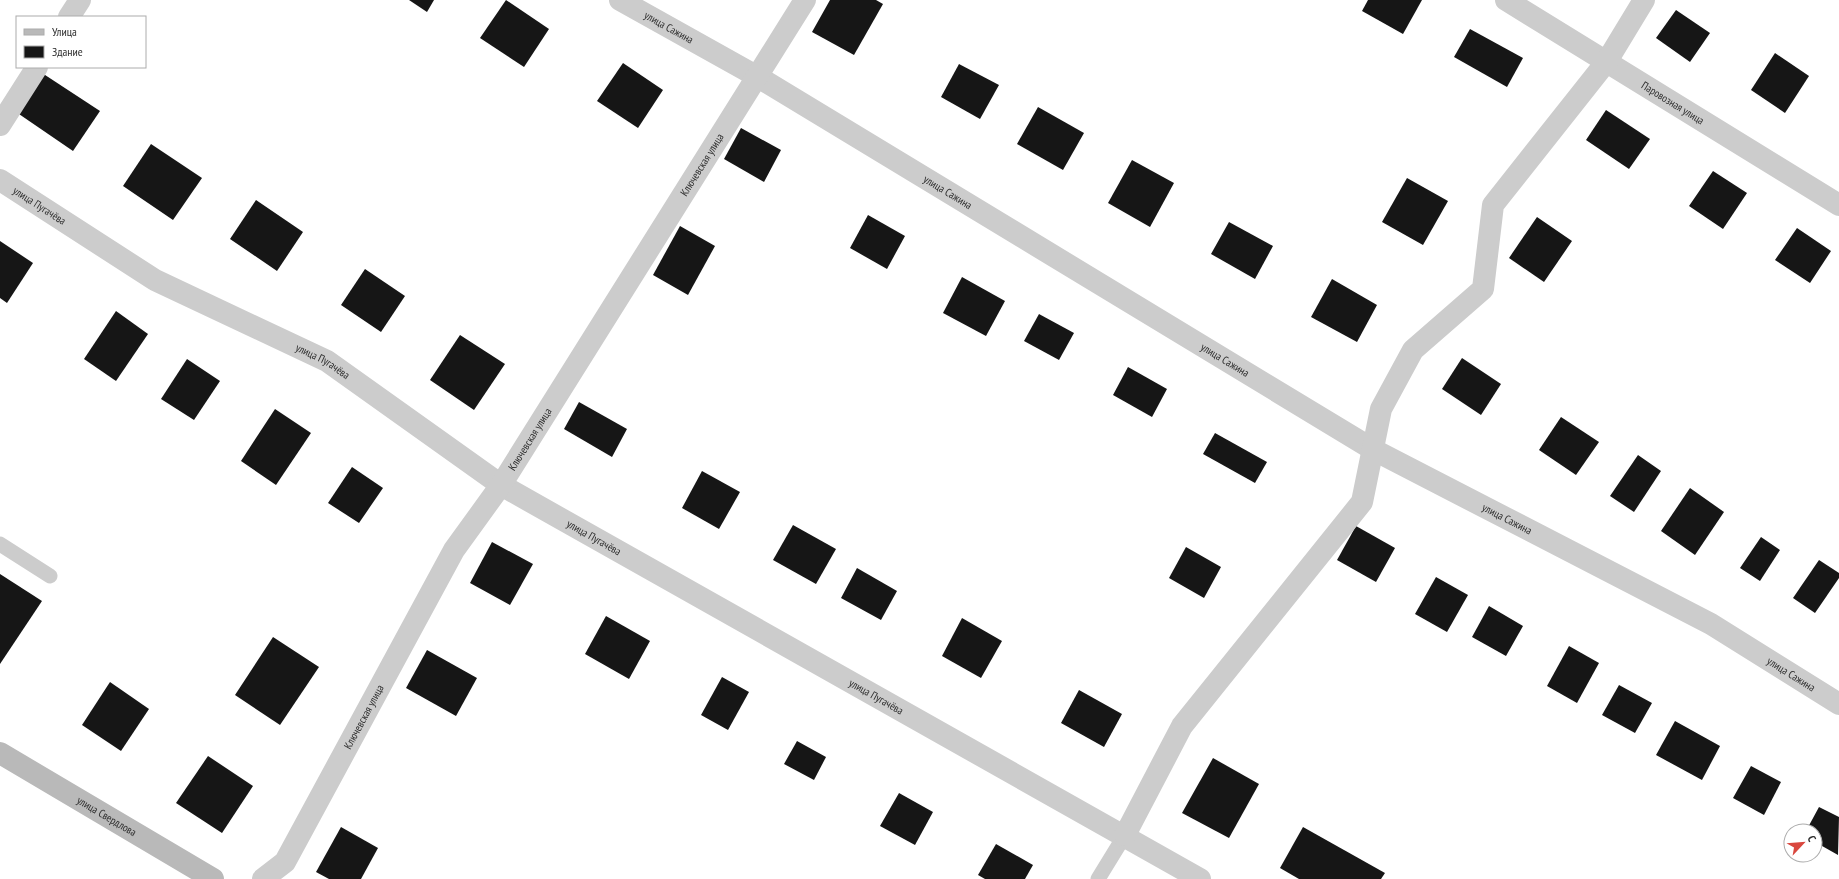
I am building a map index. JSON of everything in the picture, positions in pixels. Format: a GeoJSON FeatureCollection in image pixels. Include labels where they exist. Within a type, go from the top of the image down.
{"type":"FeatureCollection","features":[{"type":"Feature","properties":{"kind":"street"},"geometry":{"type":"LineString","coordinates":[[70,16],[80,0]]}},
{"type":"Feature","properties":{"kind":"street","name":"улица Сажина"},"geometry":{"type":"LineString","coordinates":[[620,0],[758,77],[1374,450],[1711,624],[1839,704]]}},
{"type":"Feature","properties":{"kind":"street","name":"Ключевская улица"},"geometry":{"type":"LineString","coordinates":[[263,879],[285,862],[454,550],[501,485],[805,0]]}},
{"type":"Feature","properties":{"kind":"street","name":"Паровозная улица"},"geometry":{"type":"LineString","coordinates":[[1506,0],[1839,205]]}},
{"type":"Feature","properties":{"kind":"street"},"geometry":{"type":"LineString","coordinates":[[1126,835],[1182,726],[1362,502],[1374,450],[1381,409],[1413,350],[1483,289],[1493,205],[1607,61],[1644,0]]}},
{"type":"Feature","properties":{"kind":"street"},"geometry":{"type":"LineString","coordinates":[[0,125],[36,68]]}},
{"type":"Feature","properties":{"kind":"street","name":"улица Пугачёва"},"geometry":{"type":"LineString","coordinates":[[0,180],[155,280],[327,361],[501,485],[1126,835],[1200,879]]}},
{"type":"Feature","properties":{"kind":"street","name":"улица Свердлова"},"geometry":{"type":"LineString","coordinates":[[0,753],[213,879]]}},
{"type":"Feature","properties":{"kind":"lane"},"geometry":{"type":"LineString","coordinates":[[0,544],[50,576]]}},
{"type":"Feature","properties":{"kind":"lane"},"geometry":{"type":"LineString","coordinates":[[1098,879],[1126,835]]}},
{"type":"Feature","properties":{"kind":"building"},"geometry":{"type":"Polygon","coordinates":[[[409,0],[434,0],[427,12],[409,0]]]}},
{"type":"Feature","properties":{"kind":"building"},"geometry":{"type":"Polygon","coordinates":[[[506,0],[549,29],[524,67],[480,38],[506,0]]]}},
{"type":"Feature","properties":{"kind":"building"},"geometry":{"type":"Polygon","coordinates":[[[830,0],[876,0],[883,4],[854,55],[812,32],[830,0]]]}},
{"type":"Feature","properties":{"kind":"building"},"geometry":{"type":"Polygon","coordinates":[[[1368,0],[1422,0],[1403,34],[1362,11],[1368,0]]]}},
{"type":"Feature","properties":{"kind":"building"},"geometry":{"type":"Polygon","coordinates":[[[1676,10],[1710,33],[1690,62],[1656,38],[1676,10]]]}},
{"type":"Feature","properties":{"kind":"building"},"geometry":{"type":"Polygon","coordinates":[[[1470,29],[1523,58],[1507,87],[1454,57],[1470,29]]]}},
{"type":"Feature","properties":{"kind":"building"},"geometry":{"type":"Polygon","coordinates":[[[1775,53],[1809,76],[1785,113],[1751,90],[1775,53]]]}},
{"type":"Feature","properties":{"kind":"building"},"geometry":{"type":"Polygon","coordinates":[[[623,63],[663,90],[638,128],[597,101],[623,63]]]}},
{"type":"Feature","properties":{"kind":"building"},"geometry":{"type":"Polygon","coordinates":[[[959,64],[999,85],[980,119],[941,97],[959,64]]]}},
{"type":"Feature","properties":{"kind":"building"},"geometry":{"type":"Polygon","coordinates":[[[42,73],[100,111],[73,151],[16,112],[42,73]]]}},
{"type":"Feature","properties":{"kind":"building"},"geometry":{"type":"Polygon","coordinates":[[[1038,107],[1084,133],[1063,170],[1017,144],[1038,107]]]}},
{"type":"Feature","properties":{"kind":"building"},"geometry":{"type":"Polygon","coordinates":[[[1606,110],[1650,139],[1629,169],[1586,140],[1606,110]]]}},
{"type":"Feature","properties":{"kind":"building"},"geometry":{"type":"Polygon","coordinates":[[[741,128],[781,150],[764,182],[724,159],[741,128]]]}},
{"type":"Feature","properties":{"kind":"building"},"geometry":{"type":"Polygon","coordinates":[[[151,144],[202,178],[173,220],[123,186],[151,144]]]}},
{"type":"Feature","properties":{"kind":"building"},"geometry":{"type":"Polygon","coordinates":[[[1132,160],[1174,183],[1150,227],[1108,203],[1132,160]]]}},
{"type":"Feature","properties":{"kind":"building"},"geometry":{"type":"Polygon","coordinates":[[[1713,171],[1747,193],[1723,229],[1689,206],[1713,171]]]}},
{"type":"Feature","properties":{"kind":"building"},"geometry":{"type":"Polygon","coordinates":[[[1407,178],[1448,201],[1423,245],[1382,222],[1407,178]]]}},
{"type":"Feature","properties":{"kind":"building"},"geometry":{"type":"Polygon","coordinates":[[[256,200],[303,232],[277,271],[230,239],[256,200]]]}},
{"type":"Feature","properties":{"kind":"building"},"geometry":{"type":"Polygon","coordinates":[[[868,215],[905,236],[887,269],[850,248],[868,215]]]}},
{"type":"Feature","properties":{"kind":"building"},"geometry":{"type":"Polygon","coordinates":[[[1537,217],[1572,241],[1544,282],[1509,258],[1537,217]]]}},
{"type":"Feature","properties":{"kind":"building"},"geometry":{"type":"Polygon","coordinates":[[[1229,222],[1273,246],[1255,279],[1211,254],[1229,222]]]}},
{"type":"Feature","properties":{"kind":"building"},"geometry":{"type":"Polygon","coordinates":[[[680,226],[715,246],[688,295],[653,275],[680,226]]]}},
{"type":"Feature","properties":{"kind":"building"},"geometry":{"type":"Polygon","coordinates":[[[1797,228],[1831,251],[1810,283],[1775,260],[1797,228]]]}},
{"type":"Feature","properties":{"kind":"building"},"geometry":{"type":"Polygon","coordinates":[[[0,241],[33,263],[7,303],[0,298],[0,241]]]}},
{"type":"Feature","properties":{"kind":"building"},"geometry":{"type":"Polygon","coordinates":[[[365,269],[405,296],[381,332],[341,305],[365,269]]]}},
{"type":"Feature","properties":{"kind":"building"},"geometry":{"type":"Polygon","coordinates":[[[962,277],[1005,301],[986,336],[943,313],[962,277]]]}},
{"type":"Feature","properties":{"kind":"building"},"geometry":{"type":"Polygon","coordinates":[[[1332,279],[1377,305],[1357,342],[1311,317],[1332,279]]]}},
{"type":"Feature","properties":{"kind":"building"},"geometry":{"type":"Polygon","coordinates":[[[116,311],[148,334],[116,381],[84,359],[116,311]]]}},
{"type":"Feature","properties":{"kind":"building"},"geometry":{"type":"Polygon","coordinates":[[[1039,314],[1074,333],[1059,360],[1024,341],[1039,314]]]}},
{"type":"Feature","properties":{"kind":"building"},"geometry":{"type":"Polygon","coordinates":[[[460,335],[505,364],[474,410],[430,380],[460,335]]]}},
{"type":"Feature","properties":{"kind":"building"},"geometry":{"type":"Polygon","coordinates":[[[1462,358],[1501,384],[1481,415],[1442,389],[1462,358]]]}},
{"type":"Feature","properties":{"kind":"building"},"geometry":{"type":"Polygon","coordinates":[[[187,359],[220,381],[194,420],[161,399],[187,359]]]}},
{"type":"Feature","properties":{"kind":"building"},"geometry":{"type":"Polygon","coordinates":[[[1128,367],[1167,389],[1152,417],[1113,395],[1128,367]]]}},
{"type":"Feature","properties":{"kind":"building"},"geometry":{"type":"Polygon","coordinates":[[[579,402],[627,429],[612,457],[564,429],[579,402]]]}},
{"type":"Feature","properties":{"kind":"building"},"geometry":{"type":"Polygon","coordinates":[[[275,409],[311,433],[276,485],[241,461],[275,409]]]}},
{"type":"Feature","properties":{"kind":"building"},"geometry":{"type":"Polygon","coordinates":[[[1561,417],[1599,442],[1576,475],[1539,450],[1561,417]]]}},
{"type":"Feature","properties":{"kind":"building"},"geometry":{"type":"Polygon","coordinates":[[[1215,433],[1267,462],[1255,483],[1203,454],[1215,433]]]}},
{"type":"Feature","properties":{"kind":"building"},"geometry":{"type":"Polygon","coordinates":[[[1638,455],[1661,471],[1634,512],[1610,496],[1638,455]]]}},
{"type":"Feature","properties":{"kind":"building"},"geometry":{"type":"Polygon","coordinates":[[[352,467],[383,488],[359,523],[328,503],[352,467]]]}},
{"type":"Feature","properties":{"kind":"building"},"geometry":{"type":"Polygon","coordinates":[[[702,471],[740,492],[719,529],[682,508],[702,471]]]}},
{"type":"Feature","properties":{"kind":"building"},"geometry":{"type":"Polygon","coordinates":[[[1690,488],[1724,512],[1695,555],[1661,531],[1690,488]]]}},
{"type":"Feature","properties":{"kind":"building"},"geometry":{"type":"Polygon","coordinates":[[[793,525],[836,549],[816,584],[773,560],[793,525]]]}},
{"type":"Feature","properties":{"kind":"building"},"geometry":{"type":"Polygon","coordinates":[[[1356,526],[1395,548],[1376,582],[1337,560],[1356,526]]]}},
{"type":"Feature","properties":{"kind":"building"},"geometry":{"type":"Polygon","coordinates":[[[1761,537],[1780,550],[1760,581],[1740,568],[1761,537]]]}},
{"type":"Feature","properties":{"kind":"building"},"geometry":{"type":"Polygon","coordinates":[[[492,542],[533,564],[510,605],[470,583],[492,542]]]}},
{"type":"Feature","properties":{"kind":"building"},"geometry":{"type":"Polygon","coordinates":[[[1186,547],[1221,567],[1204,598],[1169,578],[1186,547]]]}},
{"type":"Feature","properties":{"kind":"building"},"geometry":{"type":"Polygon","coordinates":[[[1819,560],[1839,573],[1839,578],[1815,613],[1793,598],[1819,560]]]}},
{"type":"Feature","properties":{"kind":"building"},"geometry":{"type":"Polygon","coordinates":[[[857,568],[897,591],[881,620],[841,598],[857,568]]]}},
{"type":"Feature","properties":{"kind":"building"},"geometry":{"type":"Polygon","coordinates":[[[0,574],[42,601],[0,664],[0,574]]]}},
{"type":"Feature","properties":{"kind":"building"},"geometry":{"type":"Polygon","coordinates":[[[1436,577],[1468,595],[1447,632],[1415,614],[1436,577]]]}},
{"type":"Feature","properties":{"kind":"building"},"geometry":{"type":"Polygon","coordinates":[[[1489,606],[1523,626],[1506,656],[1472,637],[1489,606]]]}},
{"type":"Feature","properties":{"kind":"building"},"geometry":{"type":"Polygon","coordinates":[[[606,616],[650,641],[629,679],[585,654],[606,616]]]}},
{"type":"Feature","properties":{"kind":"building"},"geometry":{"type":"Polygon","coordinates":[[[962,618],[1002,641],[981,678],[942,656],[962,618]]]}},
{"type":"Feature","properties":{"kind":"building"},"geometry":{"type":"Polygon","coordinates":[[[273,637],[319,667],[280,725],[235,695],[273,637]]]}},
{"type":"Feature","properties":{"kind":"building"},"geometry":{"type":"Polygon","coordinates":[[[1569,646],[1599,663],[1577,703],[1547,686],[1569,646]]]}},
{"type":"Feature","properties":{"kind":"building"},"geometry":{"type":"Polygon","coordinates":[[[427,650],[477,678],[456,716],[406,688],[427,650]]]}},
{"type":"Feature","properties":{"kind":"building"},"geometry":{"type":"Polygon","coordinates":[[[722,677],[749,692],[728,730],[701,715],[722,677]]]}},
{"type":"Feature","properties":{"kind":"building"},"geometry":{"type":"Polygon","coordinates":[[[110,682],[149,709],[121,751],[82,725],[110,682]]]}},
{"type":"Feature","properties":{"kind":"building"},"geometry":{"type":"Polygon","coordinates":[[[1619,685],[1652,703],[1635,733],[1602,715],[1619,685]]]}},
{"type":"Feature","properties":{"kind":"building"},"geometry":{"type":"Polygon","coordinates":[[[1079,690],[1122,714],[1104,747],[1061,723],[1079,690]]]}},
{"type":"Feature","properties":{"kind":"building"},"geometry":{"type":"Polygon","coordinates":[[[1675,721],[1720,746],[1702,780],[1656,755],[1675,721]]]}},
{"type":"Feature","properties":{"kind":"building"},"geometry":{"type":"Polygon","coordinates":[[[797,741],[826,757],[814,780],[784,764],[797,741]]]}},
{"type":"Feature","properties":{"kind":"building"},"geometry":{"type":"Polygon","coordinates":[[[208,756],[253,786],[222,833],[176,803],[208,756]]]}},
{"type":"Feature","properties":{"kind":"building"},"geometry":{"type":"Polygon","coordinates":[[[1213,758],[1259,784],[1229,838],[1182,813],[1213,758]]]}},
{"type":"Feature","properties":{"kind":"building"},"geometry":{"type":"Polygon","coordinates":[[[1751,766],[1781,782],[1764,815],[1733,798],[1751,766]]]}},
{"type":"Feature","properties":{"kind":"building"},"geometry":{"type":"Polygon","coordinates":[[[899,793],[933,812],[915,845],[880,826],[899,793]]]}},
{"type":"Feature","properties":{"kind":"building"},"geometry":{"type":"Polygon","coordinates":[[[1819,807],[1839,817],[1838,855],[1823,847],[1823,823],[1810,823],[1819,807]]]}},
{"type":"Feature","properties":{"kind":"building"},"geometry":{"type":"Polygon","coordinates":[[[341,827],[378,848],[361,879],[329,879],[316,872],[341,827]]]}},
{"type":"Feature","properties":{"kind":"building"},"geometry":{"type":"Polygon","coordinates":[[[1303,827],[1385,873],[1381,879],[1299,879],[1280,868],[1303,827]]]}},
{"type":"Feature","properties":{"kind":"building"},"geometry":{"type":"Polygon","coordinates":[[[996,844],[1033,865],[1025,879],[985,879],[978,875],[996,844]]]}}]}
